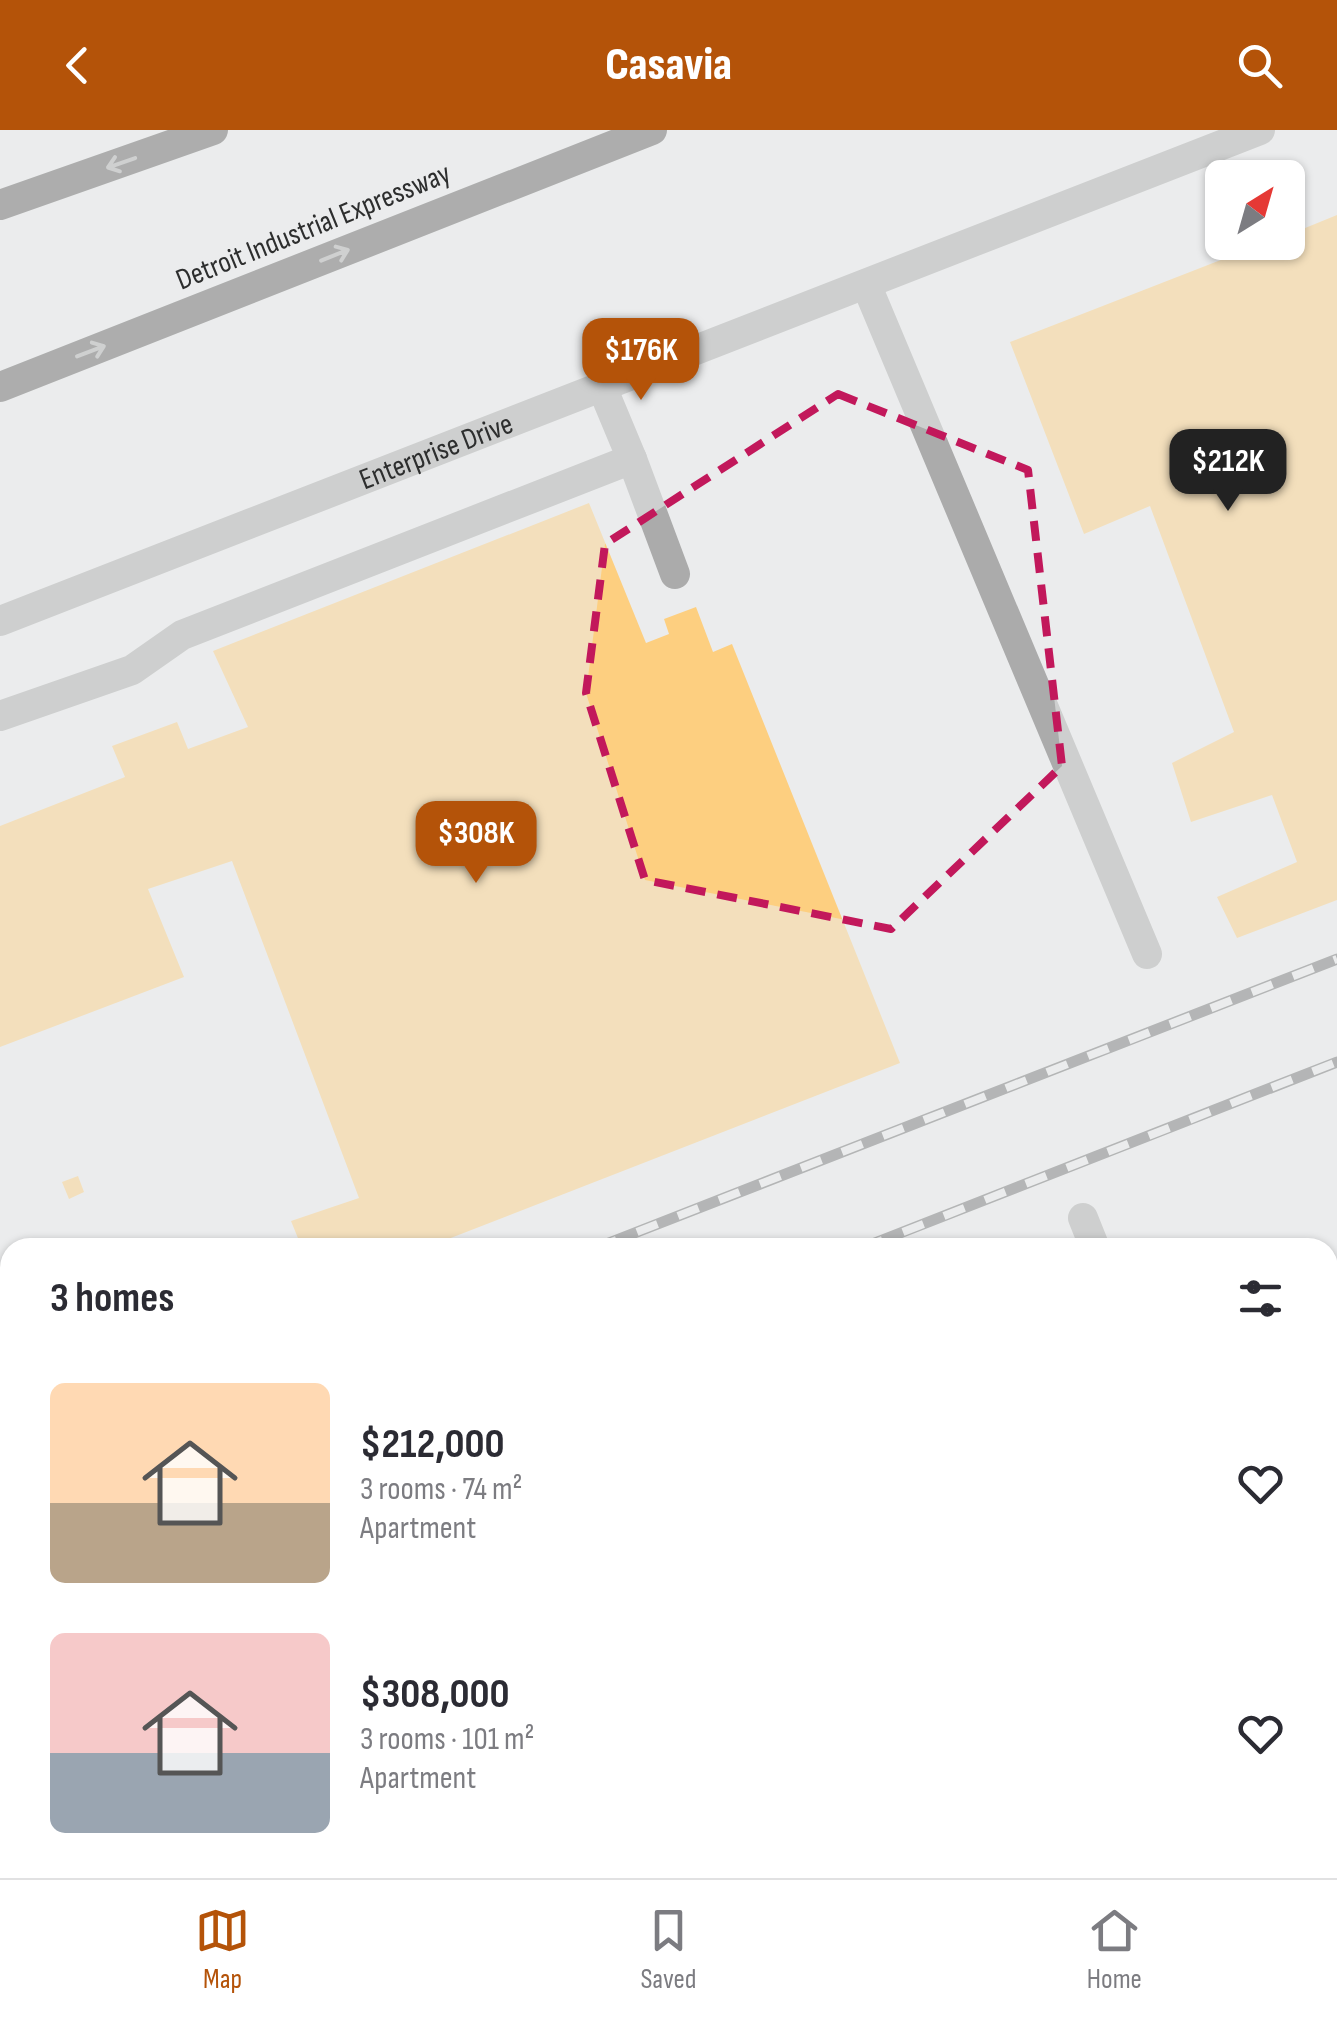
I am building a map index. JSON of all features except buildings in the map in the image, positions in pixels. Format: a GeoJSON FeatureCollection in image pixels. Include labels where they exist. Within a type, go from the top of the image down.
{"type":"FeatureCollection","features":[{"type":"Feature","properties":{"kind":"highway"},"geometry":{"type":"LineString","coordinates":[[0,205],[213,130]]}},
{"type":"Feature","properties":{"kind":"highway","name":"Detroit Industrial Expressway"},"geometry":{"type":"LineString","coordinates":[[0,387],[652,130]]}},
{"type":"Feature","properties":{"kind":"street","name":"Enterprise Drive"},"geometry":{"type":"LineString","coordinates":[[0,621],[1260,130]]}},
{"type":"Feature","properties":{"kind":"street"},"geometry":{"type":"LineString","coordinates":[[866,284],[1147,954]]}},
{"type":"Feature","properties":{"kind":"street"},"geometry":{"type":"LineString","coordinates":[[602,386],[675,574]]}},
{"type":"Feature","properties":{"kind":"street"},"geometry":{"type":"LineString","coordinates":[[0,716],[132,670],[182,636],[632,459]]}},
{"type":"Feature","properties":{"kind":"street"},"geometry":{"type":"LineString","coordinates":[[1083,1218],[1090,1238]]}},
{"type":"Feature","properties":{"kind":"highlighted area"},"geometry":{"type":"Polygon","coordinates":[[[838,394],[1028,470],[1062,766],[891,929],[645,880],[586,693],[605,544],[838,394]]]}},
{"type":"Feature","properties":{"kind":"railway"},"geometry":{"type":"LineString","coordinates":[[622,1238],[1337,959]]}},
{"type":"Feature","properties":{"kind":"railway"},"geometry":{"type":"LineString","coordinates":[[888,1238],[1337,1062]]}}]}
